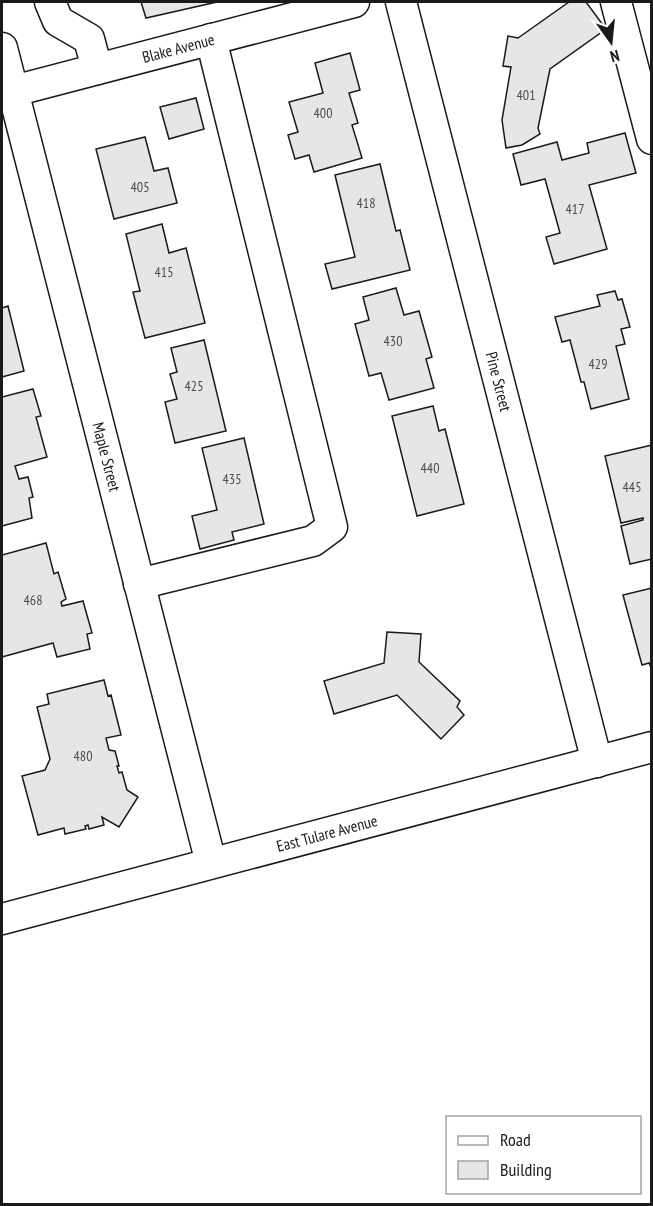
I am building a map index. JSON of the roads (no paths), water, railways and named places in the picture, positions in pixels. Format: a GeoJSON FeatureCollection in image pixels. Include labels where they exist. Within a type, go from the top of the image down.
{"type":"FeatureCollection","features":[{"type":"Feature","properties":{"kind":"street"},"geometry":{"type":"LineString","coordinates":[[50,2],[58,21],[89,39],[97,69]]}},
{"type":"Feature","properties":{"kind":"street","name":"Blake Avenue"},"geometry":{"type":"LineString","coordinates":[[7,93],[354,2]]}},
{"type":"Feature","properties":{"kind":"street","name":"Pine Street"},"geometry":{"type":"LineString","coordinates":[[401,2],[597,762]]}},
{"type":"Feature","properties":{"kind":"street"},"geometry":{"type":"LineString","coordinates":[[616,2],[651,139]]}},
{"type":"Feature","properties":{"kind":"street"},"geometry":{"type":"LineString","coordinates":[[139,584],[313,541],[332,527],[211,39]]}},
{"type":"Feature","properties":{"kind":"street","name":"Maple Street"},"geometry":{"type":"LineString","coordinates":[[2,48],[7,93],[139,584],[211,863]]}},
{"type":"Feature","properties":{"kind":"street","name":"East Tulare Avenue"},"geometry":{"type":"LineString","coordinates":[[2,918],[651,747]]}}]}
